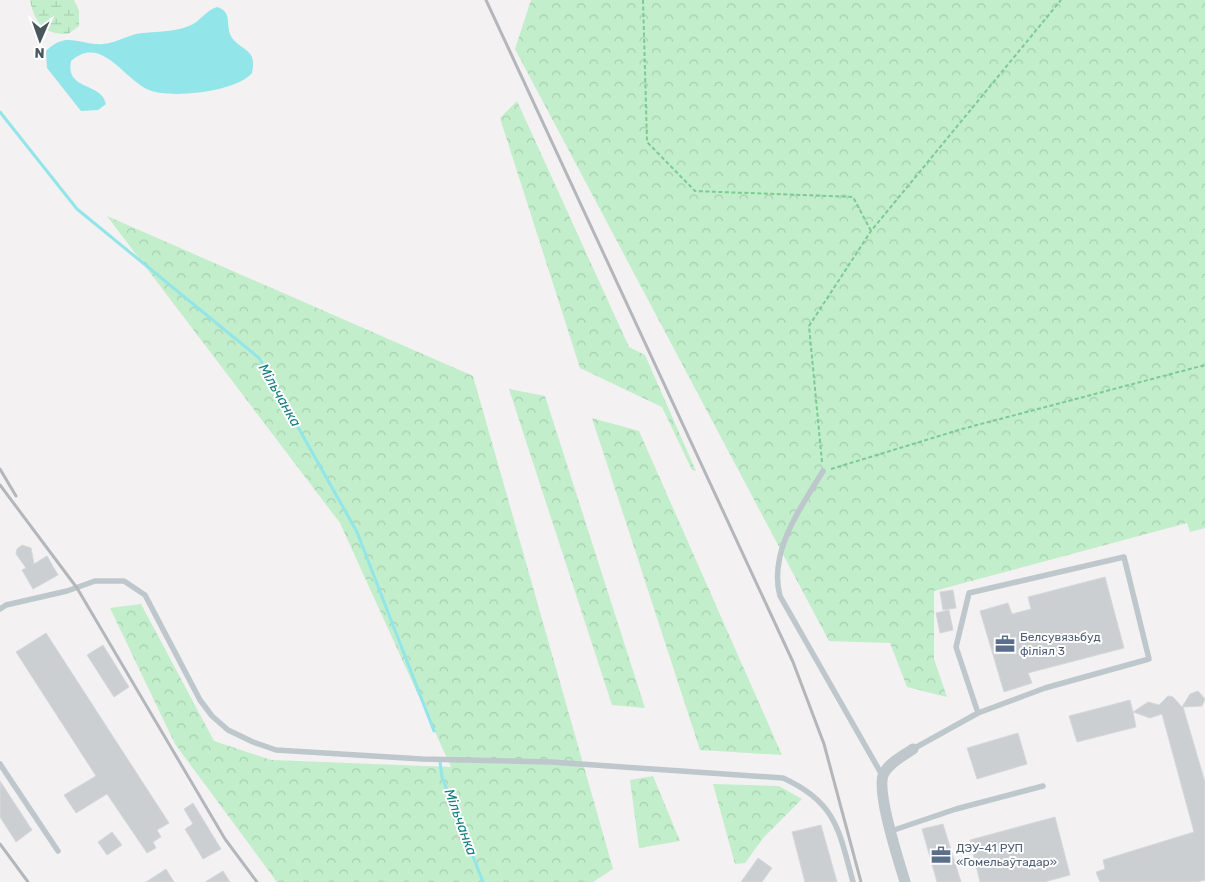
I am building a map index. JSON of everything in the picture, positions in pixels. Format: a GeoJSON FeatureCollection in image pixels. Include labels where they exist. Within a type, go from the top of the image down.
{"type":"FeatureCollection","features":[{"type":"Feature","properties":{"kind":"street"},"geometry":{"type":"LineString","coordinates":[[905,882],[891,831],[882,789],[882,775],[889,765],[913,749]]}},
{"type":"Feature","properties":{"kind":"lane"},"geometry":{"type":"LineString","coordinates":[[823,471],[793,521],[776,568],[776,582],[780,596],[882,775]]}},
{"type":"Feature","properties":{"kind":"lane"},"geometry":{"type":"LineString","coordinates":[[913,749],[978,714],[1045,688],[1149,659],[1124,557],[969,593],[956,647],[978,714]]}},
{"type":"Feature","properties":{"kind":"lane"},"geometry":{"type":"LineString","coordinates":[[0,609],[6,605],[67,591],[95,582],[124,581],[145,595],[200,700],[212,716],[228,730],[276,750],[422,759],[551,762],[783,778],[798,785],[827,809],[838,827],[853,882]]}},
{"type":"Feature","properties":{"kind":"lane"},"geometry":{"type":"LineString","coordinates":[[0,764],[58,850]]}},
{"type":"Feature","properties":{"kind":"lane"},"geometry":{"type":"LineString","coordinates":[[891,831],[956,809],[1043,786]]}},
{"type":"Feature","properties":{"kind":"path"},"geometry":{"type":"LineString","coordinates":[[642,0],[647,142],[695,191],[852,197],[871,231]]}},
{"type":"Feature","properties":{"kind":"path"},"geometry":{"type":"LineString","coordinates":[[1061,0],[871,231],[809,326],[823,471],[962,429],[1205,365]]}},
{"type":"Feature","properties":{"kind":"green space"},"geometry":{"type":"Polygon","coordinates":[[[30,0],[74,0],[79,11],[79,26],[68,34],[59,34],[46,30],[38,21],[30,0]]]}},
{"type":"Feature","properties":{"kind":"green space"},"geometry":{"type":"Polygon","coordinates":[[[531,0],[1205,0],[1205,528],[1190,532],[1187,523],[934,591],[934,659],[947,697],[907,687],[890,643],[829,641],[515,49],[531,0]]]}},
{"type":"Feature","properties":{"kind":"green space"},"geometry":{"type":"Polygon","coordinates":[[[517,101],[629,347],[645,355],[696,471],[692,470],[662,407],[580,368],[500,118],[517,101]]]}},
{"type":"Feature","properties":{"kind":"green space"},"geometry":{"type":"Polygon","coordinates":[[[107,216],[473,376],[613,869],[593,882],[277,882],[175,744],[110,608],[141,604],[214,741],[271,760],[451,767],[340,523],[107,216]]]}},
{"type":"Feature","properties":{"kind":"green space"},"geometry":{"type":"Polygon","coordinates":[[[509,389],[545,396],[645,708],[612,705],[509,389]]]}},
{"type":"Feature","properties":{"kind":"green space"},"geometry":{"type":"Polygon","coordinates":[[[592,418],[639,431],[782,755],[700,750],[592,418]]]}},
{"type":"Feature","properties":{"kind":"green space"},"geometry":{"type":"Polygon","coordinates":[[[653,776],[680,841],[639,848],[630,780],[653,776]]]}},
{"type":"Feature","properties":{"kind":"green space"},"geometry":{"type":"Polygon","coordinates":[[[713,784],[779,786],[802,799],[764,837],[745,863],[735,864],[713,784]]]}},
{"type":"Feature","properties":{"kind":"water"},"geometry":{"type":"Polygon","coordinates":[[[217,7],[222,9],[227,15],[232,38],[253,59],[252,73],[244,80],[232,85],[187,94],[159,93],[139,84],[102,55],[93,53],[82,54],[71,61],[73,77],[78,82],[98,92],[106,104],[98,110],[81,111],[47,68],[46,51],[61,41],[74,40],[103,44],[136,34],[176,30],[193,24],[217,7]]]}},
{"type":"Feature","properties":{"kind":"building"},"geometry":{"type":"Polygon","coordinates":[[[22,545],[31,548],[34,564],[47,556],[58,575],[33,589],[22,570],[26,568],[16,554],[17,549],[22,545]]]}},
{"type":"Feature","properties":{"kind":"building"},"geometry":{"type":"Polygon","coordinates":[[[1105,577],[1124,648],[1028,673],[1032,683],[1004,692],[980,611],[1008,603],[1012,614],[1031,609],[1028,597],[1105,577]]]}},
{"type":"Feature","properties":{"kind":"building"},"geometry":{"type":"Polygon","coordinates":[[[953,590],[956,608],[943,610],[940,592],[953,590]]]}},
{"type":"Feature","properties":{"kind":"building"},"geometry":{"type":"Polygon","coordinates":[[[949,610],[953,630],[940,633],[936,613],[949,610]]]}},
{"type":"Feature","properties":{"kind":"building"},"geometry":{"type":"Polygon","coordinates":[[[46,633],[169,823],[157,830],[161,837],[153,842],[156,848],[147,853],[107,794],[76,813],[64,795],[96,776],[16,652],[46,633]]]}},
{"type":"Feature","properties":{"kind":"building"},"geometry":{"type":"Polygon","coordinates":[[[103,645],[129,687],[114,697],[87,655],[103,645]]]}},
{"type":"Feature","properties":{"kind":"building"},"geometry":{"type":"Polygon","coordinates":[[[1198,691],[1205,699],[1202,706],[1183,707],[1205,782],[1205,880],[1196,882],[1100,882],[1096,872],[1105,869],[1103,860],[1194,832],[1162,714],[1150,718],[1133,712],[1148,702],[1159,705],[1168,696],[1173,697],[1182,707],[1190,694],[1198,691]]]}},
{"type":"Feature","properties":{"kind":"building"},"geometry":{"type":"Polygon","coordinates":[[[1130,700],[1136,727],[1077,742],[1069,716],[1130,700]]]}},
{"type":"Feature","properties":{"kind":"building"},"geometry":{"type":"Polygon","coordinates":[[[1018,733],[1027,764],[977,779],[967,748],[1018,733]]]}},
{"type":"Feature","properties":{"kind":"building"},"geometry":{"type":"Polygon","coordinates":[[[0,781],[32,830],[16,842],[0,817],[0,781]]]}},
{"type":"Feature","properties":{"kind":"building"},"geometry":{"type":"Polygon","coordinates":[[[193,803],[221,849],[203,859],[185,829],[193,824],[184,809],[193,803]]]}},
{"type":"Feature","properties":{"kind":"building"},"geometry":{"type":"Polygon","coordinates":[[[1055,817],[1070,875],[1044,882],[980,882],[970,840],[1055,817]]]}},
{"type":"Feature","properties":{"kind":"building","name":"ДЭУ-41 РУП «Гомельаўтадар»"},"geometry":{"type":"Polygon","coordinates":[[[943,824],[961,882],[937,882],[922,829],[943,824]]]}},
{"type":"Feature","properties":{"kind":"building"},"geometry":{"type":"Polygon","coordinates":[[[821,825],[837,882],[805,882],[792,832],[821,825]]]}},
{"type":"Feature","properties":{"kind":"building"},"geometry":{"type":"Polygon","coordinates":[[[112,832],[122,845],[107,855],[98,842],[112,832]]]}},
{"type":"Feature","properties":{"kind":"building"},"geometry":{"type":"Polygon","coordinates":[[[758,858],[772,868],[762,882],[741,882],[758,858]]]}},
{"type":"Feature","properties":{"kind":"building"},"geometry":{"type":"Polygon","coordinates":[[[166,869],[174,882],[146,882],[166,869]]]}},
{"type":"Feature","properties":{"kind":"building"},"geometry":{"type":"Polygon","coordinates":[[[223,871],[230,882],[205,882],[223,871]]]}},
{"type":"Feature","properties":{"kind":"waterway","name":"Мільчанка"},"geometry":{"type":"LineString","coordinates":[[0,112],[77,209],[259,358],[357,532],[434,731]]}},
{"type":"Feature","properties":{"kind":"waterway","name":"Мільчанка"},"geometry":{"type":"LineString","coordinates":[[440,762],[442,777],[483,882]]}},
{"type":"Feature","properties":{"kind":"railway"},"geometry":{"type":"LineString","coordinates":[[486,0],[793,662],[824,744],[861,882]]}},
{"type":"Feature","properties":{"kind":"railway"},"geometry":{"type":"LineString","coordinates":[[0,469],[16,496]]}},
{"type":"Feature","properties":{"kind":"railway"},"geometry":{"type":"LineString","coordinates":[[0,485],[77,588],[225,839],[257,882]]}},
{"type":"Feature","properties":{"kind":"railway"},"geometry":{"type":"LineString","coordinates":[[0,844],[28,882]]}},
{"type":"Feature","properties":{"kind":"place","name":"Белсувязьбуд філіял 3"},"geometry":{"type":"Point","coordinates":[1005,644]}},
{"type":"Feature","properties":{"kind":"place","name":"ДЭУ-41 РУП «Гомельаўтадар»"},"geometry":{"type":"Point","coordinates":[941,855]}}]}
